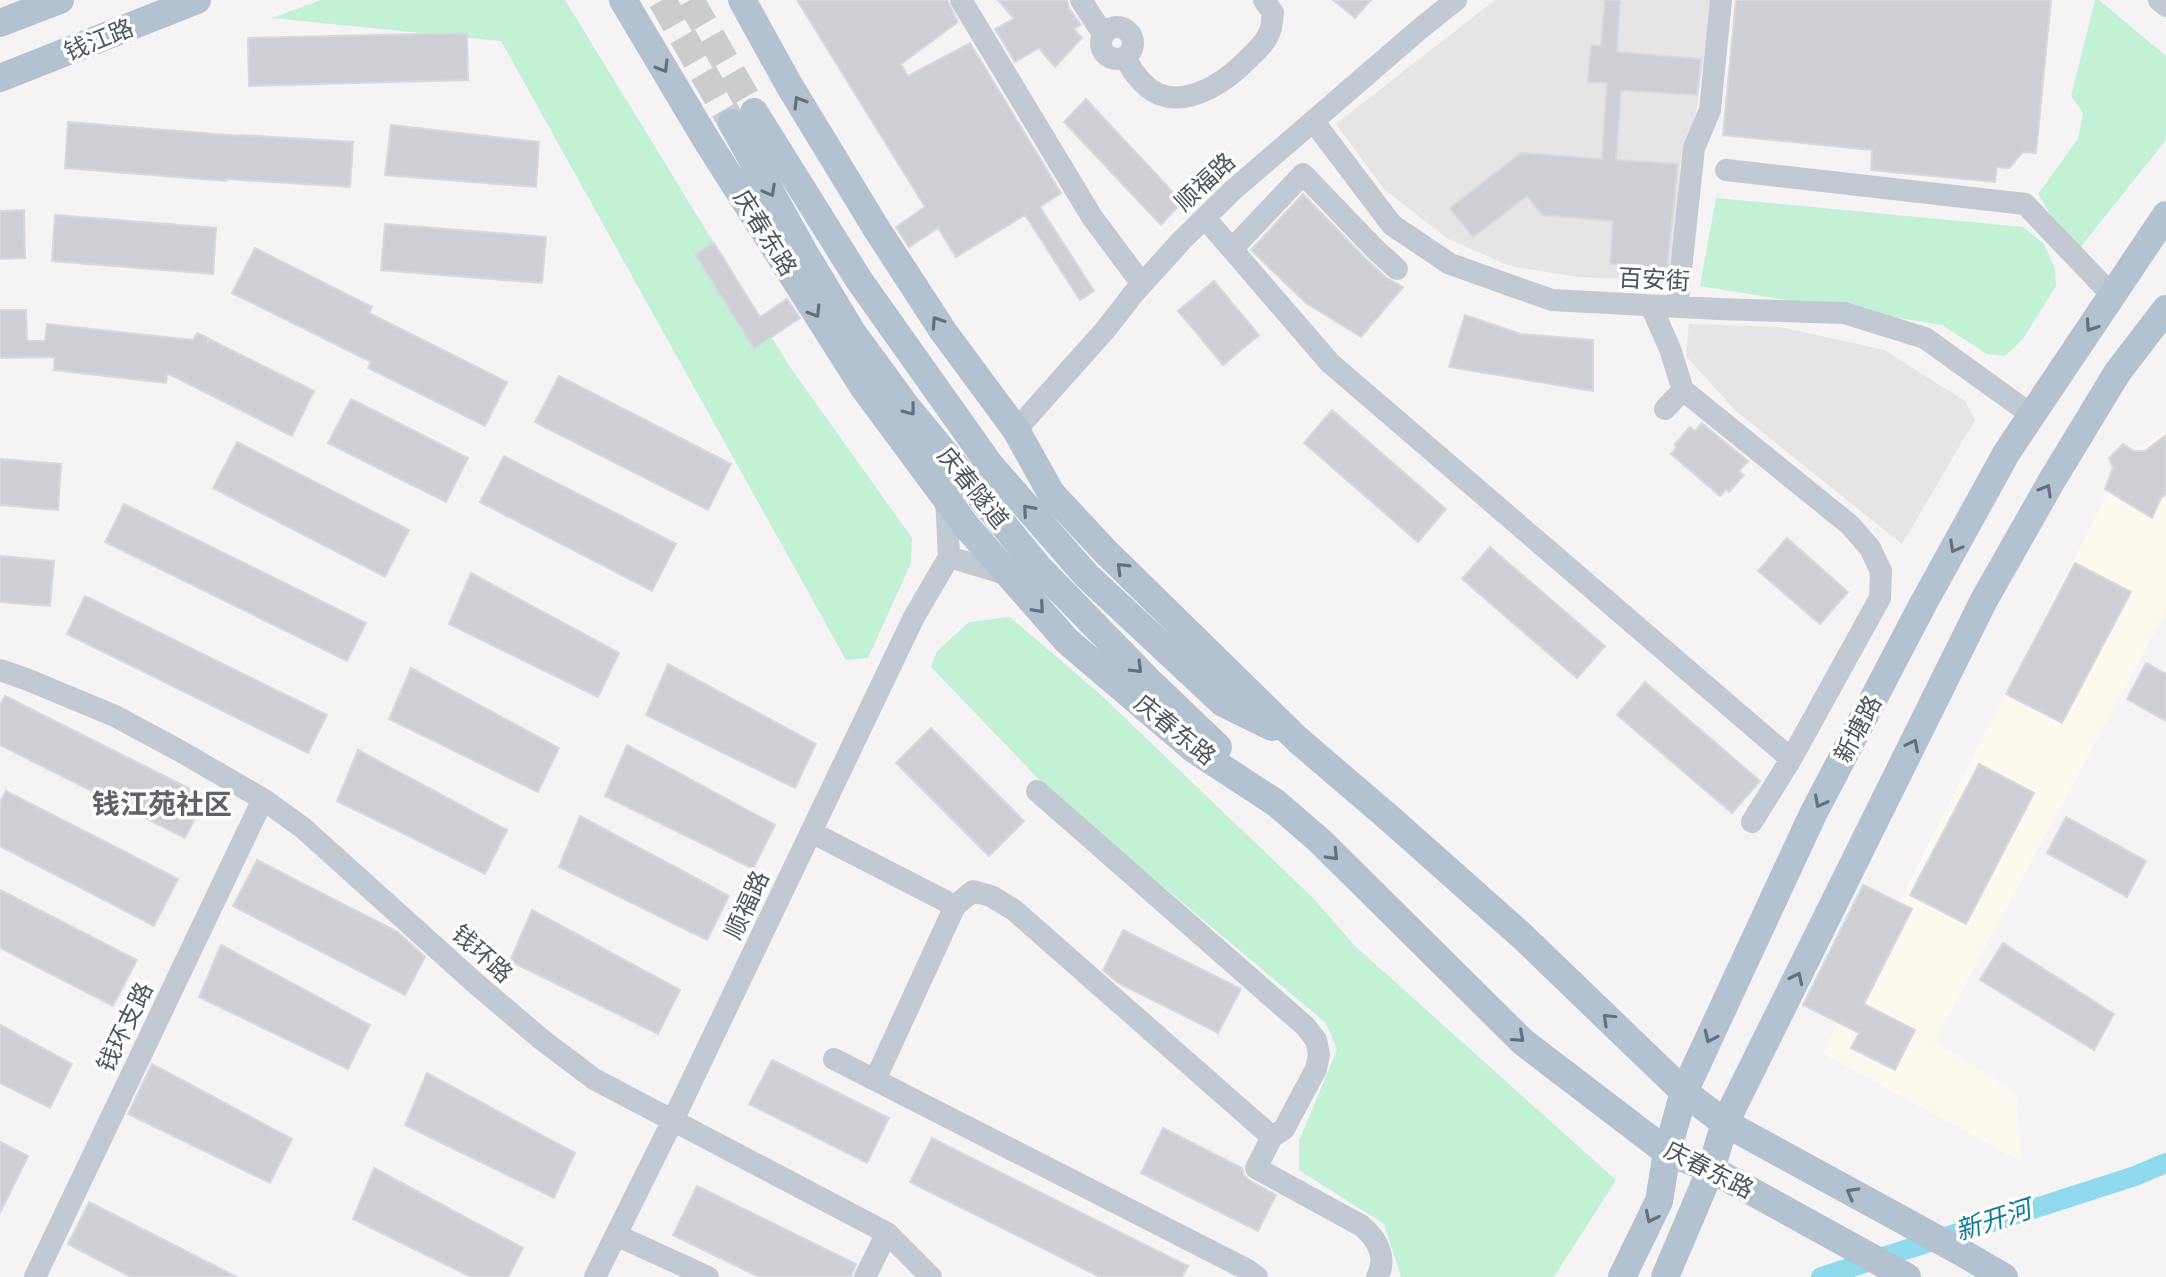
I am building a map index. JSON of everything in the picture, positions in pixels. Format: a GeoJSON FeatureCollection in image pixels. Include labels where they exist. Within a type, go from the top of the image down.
{"type":"FeatureCollection","features":[{"type":"Feature","properties":{"kind":"main road"},"geometry":{"type":"LineString","coordinates":[[0,23],[60,0]]}},
{"type":"Feature","properties":{"kind":"main road","name":"钱江路"},"geometry":{"type":"LineString","coordinates":[[0,78],[197,0]]}},
{"type":"Feature","properties":{"kind":"main road","name":"庆春东路"},"geometry":{"type":"LineString","coordinates":[[623,0],[707,141],[864,388],[967,527],[1067,641],[1195,750],[1276,803],[1320,841],[1523,1042],[1667,1152],[1711,1169],[1907,1277]]}},
{"type":"Feature","properties":{"kind":"main road","name":"庆春东路"},"geometry":{"type":"LineString","coordinates":[[742,0],[789,85],[943,331],[1016,430],[1051,493],[1105,551],[1298,740],[1522,936],[1684,1092],[1725,1123],[2004,1277]]}},
{"type":"Feature","properties":{"kind":"main road","name":"庆春隧道"},"geometry":{"type":"LineString","coordinates":[[1276,803],[1148,680],[1039,568],[906,406],[852,332],[805,254],[743,118],[990,465],[1086,575],[1223,703],[1298,740]]}},
{"type":"Feature","properties":{"kind":"main road","name":"新塘路"},"geometry":{"type":"LineString","coordinates":[[1622,1277],[1659,1201],[1667,1152],[1684,1092],[1813,814],[2007,452],[2166,215]]}},
{"type":"Feature","properties":{"kind":"main road"},"geometry":{"type":"LineString","coordinates":[[1665,1277],[1711,1169],[1725,1123],[1984,600],[2117,373],[2166,309]]}},
{"type":"Feature","properties":{"kind":"street"},"geometry":{"type":"LineString","coordinates":[[961,0],[1092,217],[1142,284]]}},
{"type":"Feature","properties":{"kind":"street"},"geometry":{"type":"LineString","coordinates":[[1081,0],[1103,34],[1117,27],[1130,34],[1133,42],[1126,56],[1130,69],[1148,88],[1165,98],[1205,92],[1233,74],[1260,47],[1270,31],[1273,13],[1264,0]]}},
{"type":"Feature","properties":{"kind":"street","name":"顺福路"},"geometry":{"type":"LineString","coordinates":[[1016,430],[1142,284],[1232,191],[1456,0]]}},
{"type":"Feature","properties":{"kind":"street"},"geometry":{"type":"LineString","coordinates":[[1677,307],[1694,148],[1710,110],[1721,0]]}},
{"type":"Feature","properties":{"kind":"street"},"geometry":{"type":"LineString","coordinates":[[2159,0],[2166,6]]}},
{"type":"Feature","properties":{"kind":"street","name":"百安街"},"geometry":{"type":"LineString","coordinates":[[1314,122],[1392,225],[1450,264],[1552,300],[1844,313],[1925,338],[2032,415]]}},
{"type":"Feature","properties":{"kind":"street"},"geometry":{"type":"LineString","coordinates":[[1726,170],[2025,204],[2112,295]]}},
{"type":"Feature","properties":{"kind":"street"},"geometry":{"type":"LineString","coordinates":[[1232,249],[1303,174],[1397,269]]}},
{"type":"Feature","properties":{"kind":"street"},"geometry":{"type":"LineString","coordinates":[[1205,218],[1330,363],[1791,759]]}},
{"type":"Feature","properties":{"kind":"street"},"geometry":{"type":"LineString","coordinates":[[1651,306],[1670,349],[1683,390],[1850,525],[1870,548],[1881,571],[1880,598],[1791,759],[1752,822]]}},
{"type":"Feature","properties":{"kind":"street"},"geometry":{"type":"LineString","coordinates":[[1665,409],[1683,390]]}},
{"type":"Feature","properties":{"kind":"street"},"geometry":{"type":"LineString","coordinates":[[946,497],[949,557],[1009,575]]}},
{"type":"Feature","properties":{"kind":"street","name":"顺福路"},"geometry":{"type":"LineString","coordinates":[[595,1277],[914,617],[949,557]]}},
{"type":"Feature","properties":{"kind":"street","name":"钱环路"},"geometry":{"type":"LineString","coordinates":[[0,670],[115,716],[263,799],[303,828],[474,982],[594,1079],[887,1233],[931,1277]]}},
{"type":"Feature","properties":{"kind":"street"},"geometry":{"type":"LineString","coordinates":[[1037,791],[1305,1026],[1316,1040],[1319,1055],[1316,1069],[1284,1129],[1272,1137],[1256,1168],[1362,1226],[1375,1238],[1382,1258],[1381,1274],[1377,1277]]}},
{"type":"Feature","properties":{"kind":"street","name":"钱环支路"},"geometry":{"type":"LineString","coordinates":[[35,1277],[263,799]]}},
{"type":"Feature","properties":{"kind":"street"},"geometry":{"type":"LineString","coordinates":[[811,832],[955,906]]}},
{"type":"Feature","properties":{"kind":"street"},"geometry":{"type":"LineString","coordinates":[[875,1080],[955,906],[973,891],[991,896],[1014,910],[1272,1137]]}},
{"type":"Feature","properties":{"kind":"street"},"geometry":{"type":"LineString","coordinates":[[834,1059],[1257,1277]]}},
{"type":"Feature","properties":{"kind":"street"},"geometry":{"type":"LineString","coordinates":[[865,1277],[887,1233]]}},
{"type":"Feature","properties":{"kind":"street"},"geometry":{"type":"LineString","coordinates":[[616,1235],[708,1277]]}},
{"type":"Feature","properties":{"kind":"shaded area"},"geometry":{"type":"Polygon","coordinates":[[[1495,0],[1710,0],[1696,113],[1680,166],[1676,282],[1578,277],[1510,266],[1448,239],[1384,189],[1336,124],[1495,0]]]}},
{"type":"Feature","properties":{"kind":"shaded area"},"geometry":{"type":"Polygon","coordinates":[[[1689,324],[1780,327],[1884,350],[1965,401],[1975,420],[1902,544],[1736,411],[1686,356],[1689,324]]]}},
{"type":"Feature","properties":{"kind":"shaded area"},"geometry":{"type":"Polygon","coordinates":[[[2166,431],[2166,611],[1935,1041],[2016,1093],[2022,1162],[1822,1053],[2128,453],[2166,431]]]}},
{"type":"Feature","properties":{"kind":"green space"},"geometry":{"type":"Polygon","coordinates":[[[321,0],[565,0],[790,367],[912,538],[911,563],[868,658],[846,660],[501,41],[272,18],[321,0]]]}},
{"type":"Feature","properties":{"kind":"green space"},"geometry":{"type":"Polygon","coordinates":[[[2095,0],[2099,0],[2166,56],[2166,140],[2075,254],[2038,194],[2078,139],[2083,113],[2071,96],[2095,0]]]}},
{"type":"Feature","properties":{"kind":"green space"},"geometry":{"type":"Polygon","coordinates":[[[1716,198],[2023,227],[2044,244],[2055,269],[2056,286],[2023,339],[2005,356],[1987,354],[1942,325],[1700,286],[1716,198]]]}},
{"type":"Feature","properties":{"kind":"green space"},"geometry":{"type":"Polygon","coordinates":[[[1010,617],[1100,694],[1314,899],[1355,946],[1616,1180],[1554,1277],[1401,1277],[1384,1224],[1299,1170],[1299,1141],[1337,1050],[1326,1023],[1052,793],[931,667],[937,651],[969,622],[1010,617]]]}},
{"type":"Feature","properties":{"kind":"building"},"geometry":{"type":"Polygon","coordinates":[[[797,0],[947,0],[958,22],[901,64],[908,76],[970,43],[1061,193],[1040,207],[1094,291],[1080,300],[1025,215],[956,257],[938,228],[909,247],[896,227],[925,207],[797,0]]]}},
{"type":"Feature","properties":{"kind":"building"},"geometry":{"type":"Polygon","coordinates":[[[998,0],[1067,0],[1081,25],[1074,29],[1082,38],[1055,67],[1039,48],[1015,62],[995,29],[1014,19],[998,0]]]}},
{"type":"Feature","properties":{"kind":"building"},"geometry":{"type":"Polygon","coordinates":[[[1333,0],[1371,0],[1355,18],[1333,0]]]}},
{"type":"Feature","properties":{"kind":"building"},"geometry":{"type":"Polygon","coordinates":[[[1605,0],[1620,0],[1617,52],[1701,59],[1697,95],[1621,90],[1616,160],[1678,164],[1667,268],[1610,264],[1613,221],[1542,215],[1527,196],[1473,237],[1450,208],[1521,153],[1602,159],[1607,83],[1588,82],[1591,45],[1601,46],[1605,0]]]}},
{"type":"Feature","properties":{"kind":"building"},"geometry":{"type":"Polygon","coordinates":[[[1736,0],[2051,0],[2036,153],[2023,152],[2009,168],[1997,167],[1995,182],[1871,170],[1872,150],[1723,135],[1736,0]]]}},
{"type":"Feature","properties":{"kind":"building"},"geometry":{"type":"Polygon","coordinates":[[[467,33],[468,80],[249,86],[248,38],[467,33]]]}},
{"type":"Feature","properties":{"kind":"building"},"geometry":{"type":"Polygon","coordinates":[[[1086,99],[1182,202],[1161,225],[1064,122],[1086,99]]]}},
{"type":"Feature","properties":{"kind":"building"},"geometry":{"type":"Polygon","coordinates":[[[68,122],[353,142],[350,187],[65,168],[68,122]]]}},
{"type":"Feature","properties":{"kind":"building"},"geometry":{"type":"Polygon","coordinates":[[[391,125],[539,142],[536,187],[385,175],[391,125]]]}},
{"type":"Feature","properties":{"kind":"building"},"geometry":{"type":"Polygon","coordinates":[[[1303,194],[1367,260],[1388,279],[1403,287],[1361,337],[1306,303],[1251,250],[1303,194]]]}},
{"type":"Feature","properties":{"kind":"building"},"geometry":{"type":"Polygon","coordinates":[[[24,210],[25,258],[0,259],[0,211],[24,210]]]}},
{"type":"Feature","properties":{"kind":"building"},"geometry":{"type":"Polygon","coordinates":[[[55,215],[216,228],[213,274],[52,261],[55,215]]]}},
{"type":"Feature","properties":{"kind":"building"},"geometry":{"type":"Polygon","coordinates":[[[385,224],[546,237],[542,283],[381,270],[385,224]]]}},
{"type":"Feature","properties":{"kind":"building"},"geometry":{"type":"Polygon","coordinates":[[[714,243],[760,317],[787,299],[800,318],[754,349],[695,254],[714,243]]]}},
{"type":"Feature","properties":{"kind":"building"},"geometry":{"type":"Polygon","coordinates":[[[255,248],[372,307],[369,313],[507,382],[485,426],[368,368],[371,362],[232,293],[255,248]]]}},
{"type":"Feature","properties":{"kind":"building"},"geometry":{"type":"Polygon","coordinates":[[[1214,281],[1259,335],[1223,365],[1178,311],[1214,281]]]}},
{"type":"Feature","properties":{"kind":"building"},"geometry":{"type":"Polygon","coordinates":[[[0,310],[26,310],[27,341],[45,341],[47,324],[193,340],[197,333],[208,338],[208,343],[209,339],[314,391],[292,436],[167,373],[166,383],[54,370],[55,357],[0,358],[0,310]]]}},
{"type":"Feature","properties":{"kind":"building"},"geometry":{"type":"Polygon","coordinates":[[[1465,315],[1521,334],[1593,340],[1593,391],[1449,367],[1465,315]]]}},
{"type":"Feature","properties":{"kind":"building"},"geometry":{"type":"Polygon","coordinates":[[[559,376],[731,464],[708,510],[535,422],[559,376]]]}},
{"type":"Feature","properties":{"kind":"building"},"geometry":{"type":"Polygon","coordinates":[[[351,399],[468,458],[446,502],[328,443],[351,399]]]}},
{"type":"Feature","properties":{"kind":"building"},"geometry":{"type":"Polygon","coordinates":[[[1332,410],[1446,509],[1418,542],[1304,443],[1332,410]]]}},
{"type":"Feature","properties":{"kind":"building"},"geometry":{"type":"Polygon","coordinates":[[[1702,423],[1748,461],[1739,471],[1744,475],[1729,492],[1726,489],[1720,496],[1671,454],[1676,448],[1675,444],[1690,427],[1695,431],[1702,423]]]}},
{"type":"Feature","properties":{"kind":"building"},"geometry":{"type":"Polygon","coordinates":[[[2166,435],[2166,494],[2152,518],[2105,489],[2113,467],[2109,458],[2123,444],[2134,451],[2145,451],[2166,435]]]}},
{"type":"Feature","properties":{"kind":"building"},"geometry":{"type":"Polygon","coordinates":[[[237,442],[409,530],[385,577],[213,488],[237,442]]]}},
{"type":"Feature","properties":{"kind":"building"},"geometry":{"type":"Polygon","coordinates":[[[504,456],[676,544],[652,591],[480,502],[504,456]]]}},
{"type":"Feature","properties":{"kind":"building"},"geometry":{"type":"Polygon","coordinates":[[[0,459],[61,464],[58,510],[0,505],[0,459]]]}},
{"type":"Feature","properties":{"kind":"building"},"geometry":{"type":"Polygon","coordinates":[[[124,504],[366,623],[347,661],[105,542],[124,504]]]}},
{"type":"Feature","properties":{"kind":"building"},"geometry":{"type":"Polygon","coordinates":[[[1787,538],[1848,592],[1820,624],[1758,571],[1787,538]]]}},
{"type":"Feature","properties":{"kind":"building"},"geometry":{"type":"Polygon","coordinates":[[[1490,547],[1605,646],[1577,678],[1462,579],[1490,547]]]}},
{"type":"Feature","properties":{"kind":"building"},"geometry":{"type":"Polygon","coordinates":[[[0,556],[54,561],[50,606],[0,602],[0,556]]]}},
{"type":"Feature","properties":{"kind":"building"},"geometry":{"type":"Polygon","coordinates":[[[2075,563],[2131,592],[2062,723],[2006,694],[2075,563]]]}},
{"type":"Feature","properties":{"kind":"building"},"geometry":{"type":"Polygon","coordinates":[[[471,573],[619,653],[598,697],[449,624],[471,573]]]}},
{"type":"Feature","properties":{"kind":"building"},"geometry":{"type":"Polygon","coordinates":[[[85,596],[327,715],[308,753],[67,634],[85,596]]]}},
{"type":"Feature","properties":{"kind":"building"},"geometry":{"type":"Polygon","coordinates":[[[2146,663],[2166,674],[2166,721],[2127,699],[2146,663]]]}},
{"type":"Feature","properties":{"kind":"building"},"geometry":{"type":"Polygon","coordinates":[[[668,664],[816,744],[795,788],[646,715],[668,664]]]}},
{"type":"Feature","properties":{"kind":"building"},"geometry":{"type":"Polygon","coordinates":[[[411,668],[559,748],[538,792],[389,719],[411,668]]]}},
{"type":"Feature","properties":{"kind":"building"},"geometry":{"type":"Polygon","coordinates":[[[1645,682],[1760,781],[1732,813],[1617,715],[1645,682]]]}},
{"type":"Feature","properties":{"kind":"building"},"geometry":{"type":"Polygon","coordinates":[[[5,696],[206,797],[185,838],[0,745],[0,705],[5,696]]]}},
{"type":"Feature","properties":{"kind":"building"},"geometry":{"type":"Polygon","coordinates":[[[931,728],[1024,821],[989,856],[896,763],[931,728]]]}},
{"type":"Feature","properties":{"kind":"building"},"geometry":{"type":"Polygon","coordinates":[[[627,745],[775,825],[753,869],[605,796],[627,745]]]}},
{"type":"Feature","properties":{"kind":"building"},"geometry":{"type":"Polygon","coordinates":[[[358,750],[507,830],[485,874],[337,801],[358,750]]]}},
{"type":"Feature","properties":{"kind":"building"},"geometry":{"type":"Polygon","coordinates":[[[1979,764],[2034,793],[1966,924],[1910,895],[1979,764]]]}},
{"type":"Feature","properties":{"kind":"building"},"geometry":{"type":"Polygon","coordinates":[[[6,791],[178,879],[154,926],[0,846],[0,802],[6,791]]]}},
{"type":"Feature","properties":{"kind":"building"},"geometry":{"type":"Polygon","coordinates":[[[580,816],[729,896],[707,940],[559,867],[580,816]]]}},
{"type":"Feature","properties":{"kind":"building"},"geometry":{"type":"Polygon","coordinates":[[[2066,817],[2146,861],[2127,897],[2047,853],[2066,817]]]}},
{"type":"Feature","properties":{"kind":"building"},"geometry":{"type":"Polygon","coordinates":[[[257,860],[398,932],[425,957],[405,995],[233,906],[257,860]]]}},
{"type":"Feature","properties":{"kind":"building"},"geometry":{"type":"Polygon","coordinates":[[[1863,885],[1912,909],[1864,1004],[1915,1030],[1895,1070],[1851,1048],[1859,1033],[1803,1005],[1863,885]]]}},
{"type":"Feature","properties":{"kind":"building"},"geometry":{"type":"Polygon","coordinates":[[[0,890],[137,960],[113,1006],[0,948],[0,890]]]}},
{"type":"Feature","properties":{"kind":"building"},"geometry":{"type":"Polygon","coordinates":[[[532,910],[680,990],[658,1034],[510,961],[532,910]]]}},
{"type":"Feature","properties":{"kind":"building"},"geometry":{"type":"Polygon","coordinates":[[[1123,930],[1241,989],[1218,1033],[1118,983],[1103,970],[1123,930]]]}},
{"type":"Feature","properties":{"kind":"building"},"geometry":{"type":"Polygon","coordinates":[[[2003,943],[2114,1014],[2094,1050],[1980,980],[2003,943]]]}},
{"type":"Feature","properties":{"kind":"building"},"geometry":{"type":"Polygon","coordinates":[[[221,945],[370,1025],[348,1069],[199,997],[221,945]]]}},
{"type":"Feature","properties":{"kind":"building"},"geometry":{"type":"Polygon","coordinates":[[[0,1025],[72,1064],[50,1108],[0,1083],[0,1025]]]}},
{"type":"Feature","properties":{"kind":"building"},"geometry":{"type":"Polygon","coordinates":[[[772,1060],[889,1118],[867,1163],[749,1104],[772,1060]]]}},
{"type":"Feature","properties":{"kind":"building"},"geometry":{"type":"Polygon","coordinates":[[[152,1064],[292,1139],[270,1183],[128,1114],[152,1064]]]}},
{"type":"Feature","properties":{"kind":"building"},"geometry":{"type":"Polygon","coordinates":[[[427,1073],[575,1153],[554,1198],[405,1125],[427,1073]]]}},
{"type":"Feature","properties":{"kind":"building"},"geometry":{"type":"Polygon","coordinates":[[[1163,1128],[1242,1168],[1249,1180],[1276,1195],[1258,1231],[1141,1173],[1163,1128]]]}},
{"type":"Feature","properties":{"kind":"building"},"geometry":{"type":"Polygon","coordinates":[[[932,1138],[1188,1266],[1182,1277],[1100,1277],[910,1182],[932,1138]]]}},
{"type":"Feature","properties":{"kind":"building"},"geometry":{"type":"Polygon","coordinates":[[[0,1142],[28,1156],[0,1213],[0,1142]]]}},
{"type":"Feature","properties":{"kind":"building"},"geometry":{"type":"Polygon","coordinates":[[[374,1168],[523,1248],[508,1277],[471,1277],[353,1219],[374,1168]]]}},
{"type":"Feature","properties":{"kind":"building"},"geometry":{"type":"Polygon","coordinates":[[[697,1186],[856,1264],[851,1277],[759,1277],[673,1235],[697,1186]]]}},
{"type":"Feature","properties":{"kind":"building"},"geometry":{"type":"Polygon","coordinates":[[[89,1202],[237,1277],[131,1277],[68,1244],[89,1202]]]}},
{"type":"Feature","properties":{"kind":"waterway","name":"新开河"},"geometry":{"type":"LineString","coordinates":[[1821,1277],[2135,1176],[2166,1163]]}},
{"type":"Feature","properties":{"kind":"tunnel"},"geometry":{"type":"LineString","coordinates":[[662,0],[732,123]]}},
{"type":"Feature","properties":{"kind":"tunnel"},"geometry":{"type":"LineString","coordinates":[[690,0],[754,112]]}},
{"type":"Feature","properties":{"kind":"district","name":"钱江苑社区"},"geometry":{"type":"Point","coordinates":[162,804]}}]}
